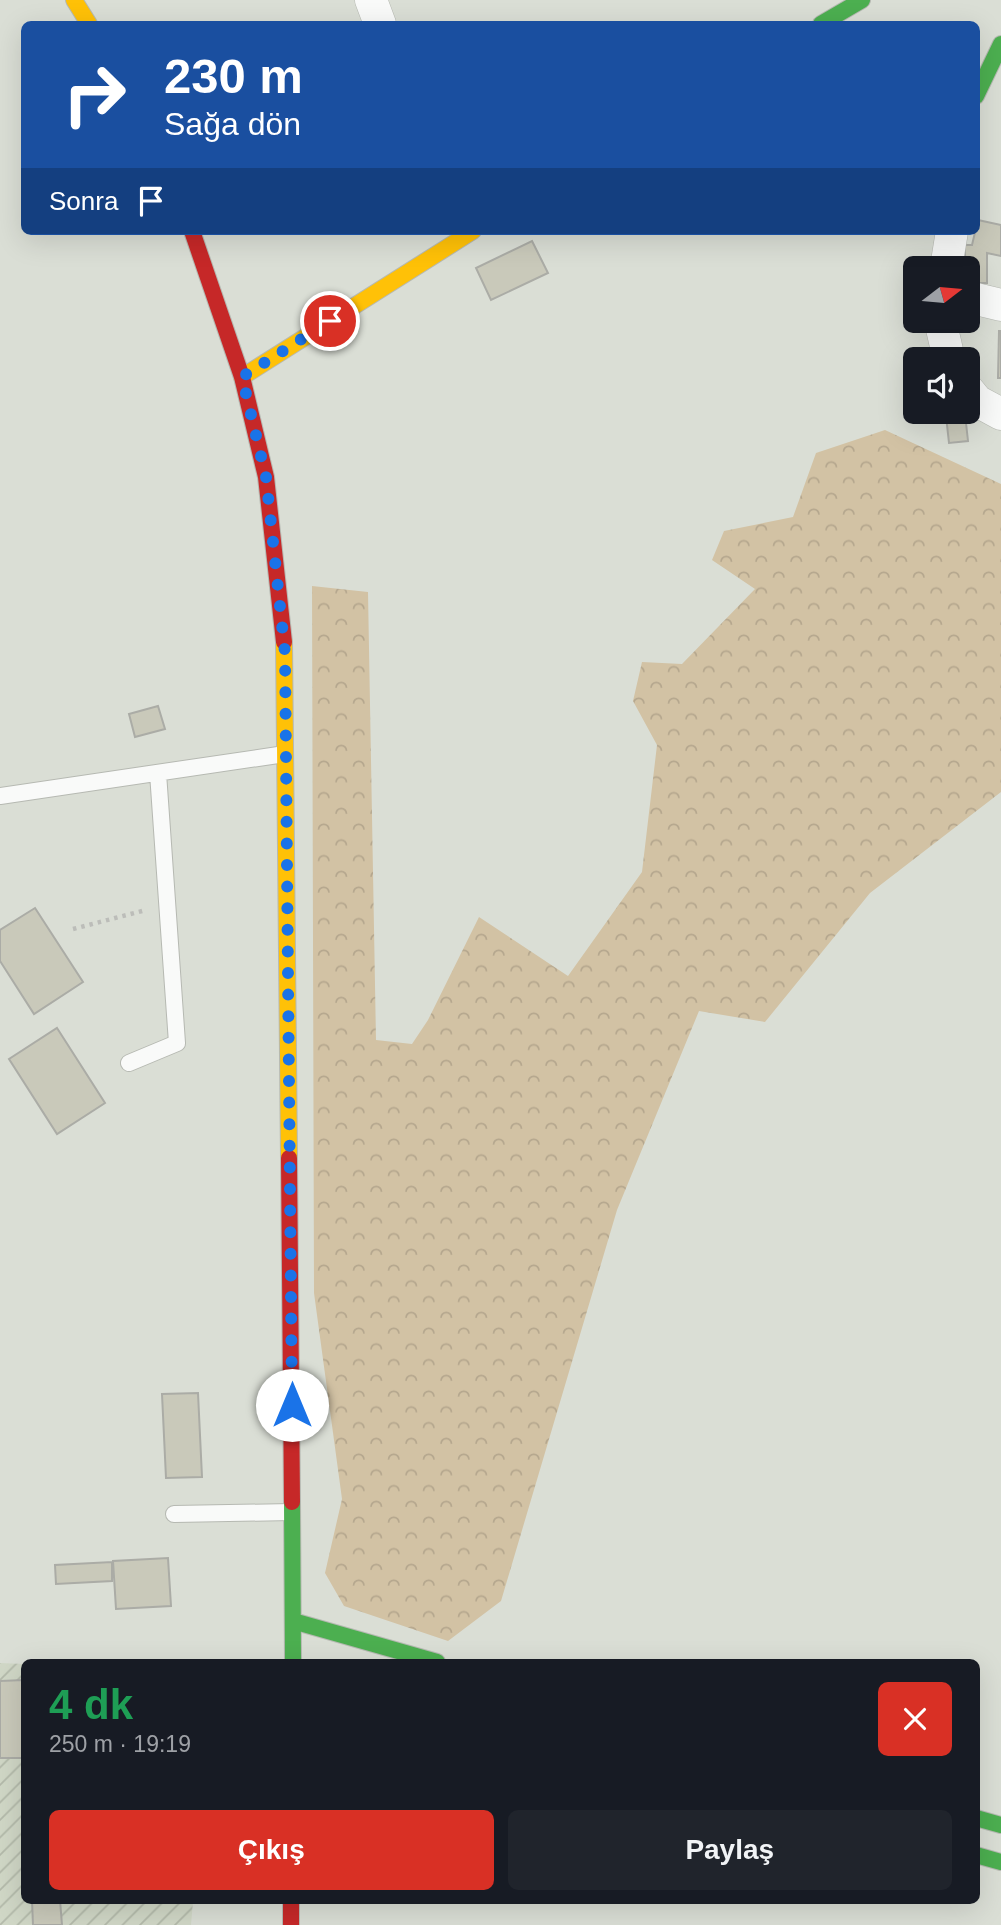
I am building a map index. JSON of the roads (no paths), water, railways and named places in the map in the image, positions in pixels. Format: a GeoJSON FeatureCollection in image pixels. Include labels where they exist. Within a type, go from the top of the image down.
{"type":"FeatureCollection","features":[{"type":"Feature","properties":{"kind":"main road"},"geometry":{"type":"LineString","coordinates":[[74,0],[87,21]]}},
{"type":"Feature","properties":{"kind":"main road"},"geometry":{"type":"LineString","coordinates":[[826,21],[862,0]]}},
{"type":"Feature","properties":{"kind":"main road"},"geometry":{"type":"LineString","coordinates":[[980,88],[1001,44]]}},
{"type":"Feature","properties":{"kind":"main road"},"geometry":{"type":"LineString","coordinates":[[194,235],[208,268],[242,377],[266,477],[285,653],[288,754],[294,1659]]}},
{"type":"Feature","properties":{"kind":"main road"},"geometry":{"type":"LineString","coordinates":[[242,377],[462,235]]}},
{"type":"Feature","properties":{"kind":"main road"},"geometry":{"type":"LineString","coordinates":[[293,1621],[426,1659]]}},
{"type":"Feature","properties":{"kind":"main road"},"geometry":{"type":"LineString","coordinates":[[980,1819],[1001,1825]]}},
{"type":"Feature","properties":{"kind":"main road"},"geometry":{"type":"LineString","coordinates":[[980,1855],[1001,1862]]}},
{"type":"Feature","properties":{"kind":"main road"},"geometry":{"type":"LineString","coordinates":[[291,1904],[291,1925]]}},
{"type":"Feature","properties":{"kind":"street"},"geometry":{"type":"LineString","coordinates":[[371,0],[379,21]]}},
{"type":"Feature","properties":{"kind":"street"},"geometry":{"type":"LineString","coordinates":[[948,256],[951,235]]}},
{"type":"Feature","properties":{"kind":"street"},"geometry":{"type":"LineString","coordinates":[[980,301],[1001,305]]}},
{"type":"Feature","properties":{"kind":"street"},"geometry":{"type":"LineString","coordinates":[[980,403],[1001,414]]}},
{"type":"Feature","properties":{"kind":"lane"},"geometry":{"type":"LineString","coordinates":[[0,796],[288,754]]}},
{"type":"Feature","properties":{"kind":"lane"},"geometry":{"type":"LineString","coordinates":[[130,1063],[177,1043],[158,773]]}},
{"type":"Feature","properties":{"kind":"lane"},"geometry":{"type":"LineString","coordinates":[[174,1514],[292,1512]]}}]}
